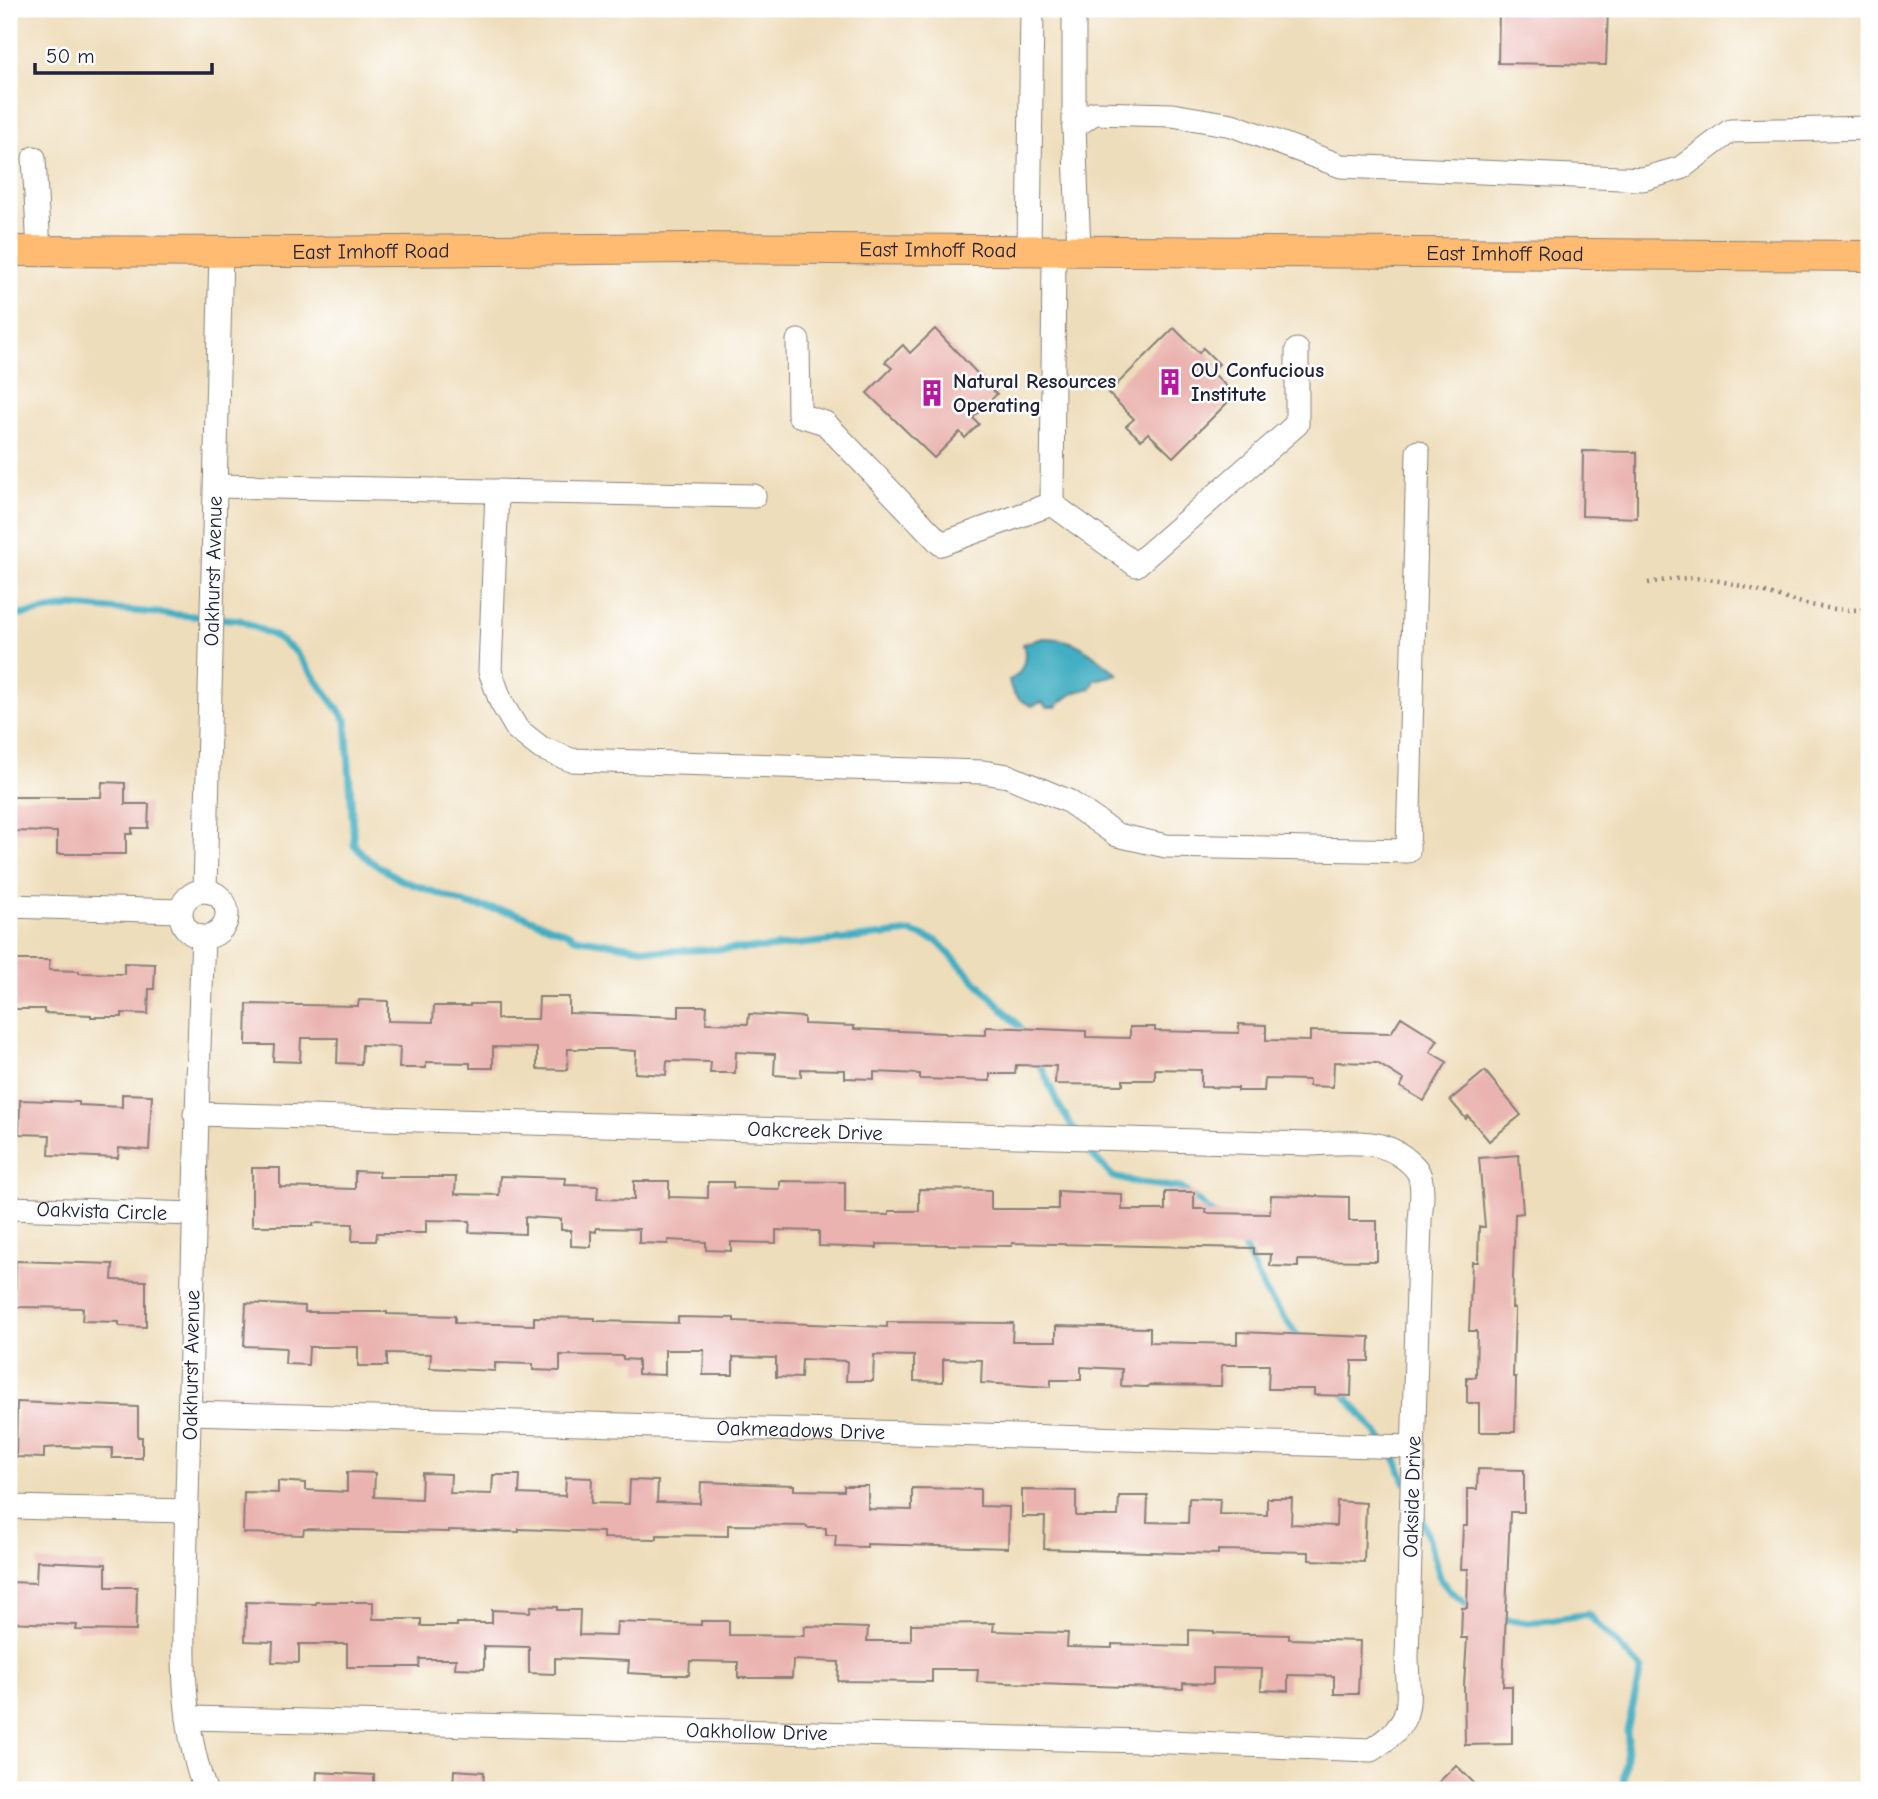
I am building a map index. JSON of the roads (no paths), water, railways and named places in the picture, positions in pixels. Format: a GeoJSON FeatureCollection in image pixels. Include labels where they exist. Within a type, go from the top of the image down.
{"type":"FeatureCollection","features":[{"type":"Feature","properties":{"kind":"main road","name":"East Imhoff Road"},"geometry":{"type":"LineString","coordinates":[[9,251],[687,248],[1869,256]]}},
{"type":"Feature","properties":{"kind":"street"},"geometry":{"type":"LineString","coordinates":[[1032,9],[1054,249],[1052,504]]}},
{"type":"Feature","properties":{"kind":"street"},"geometry":{"type":"LineString","coordinates":[[1054,249],[1074,127],[1074,9]]}},
{"type":"Feature","properties":{"kind":"street"},"geometry":{"type":"LineString","coordinates":[[1074,127],[1094,113],[1172,115],[1232,125],[1341,166],[1643,179],[1681,168],[1730,131],[1869,128]]}},
{"type":"Feature","properties":{"kind":"street"},"geometry":{"type":"LineString","coordinates":[[34,158],[39,251]]}},
{"type":"Feature","properties":{"kind":"street","name":"Oakhurst Avenue"},"geometry":{"type":"LineString","coordinates":[[205,891],[221,252]]}},
{"type":"Feature","properties":{"kind":"street"},"geometry":{"type":"LineString","coordinates":[[798,341],[799,415],[825,423],[940,544],[1052,504]]}},
{"type":"Feature","properties":{"kind":"street"},"geometry":{"type":"LineString","coordinates":[[1052,504],[1136,565],[1297,424],[1297,350]]}},
{"type":"Feature","properties":{"kind":"street"},"geometry":{"type":"LineString","coordinates":[[497,491],[490,670],[501,702],[517,729],[541,748],[571,760],[983,772],[1008,776],[1068,801],[1117,835],[1166,846],[1408,851],[1418,452]]}},
{"type":"Feature","properties":{"kind":"street"},"geometry":{"type":"LineString","coordinates":[[216,486],[754,496]]}},
{"type":"Feature","properties":{"kind":"street"},"geometry":{"type":"LineString","coordinates":[[205,891],[221,899],[227,916],[225,925],[219,932],[203,937],[193,935],[186,929],[181,922],[181,911],[188,897],[205,891]]}},
{"type":"Feature","properties":{"kind":"street"},"geometry":{"type":"LineString","coordinates":[[9,906],[181,911]]}},
{"type":"Feature","properties":{"kind":"street","name":"Oakhurst Avenue"},"geometry":{"type":"LineString","coordinates":[[203,937],[195,1114],[184,1685],[192,1748],[205,1790]]}},
{"type":"Feature","properties":{"kind":"street","name":"Oakcreek Drive"},"geometry":{"type":"LineString","coordinates":[[195,1114],[1094,1139],[1374,1144],[1403,1156],[1417,1169],[1421,1179]]}},
{"type":"Feature","properties":{"kind":"street","name":"Oakside Drive"},"geometry":{"type":"LineString","coordinates":[[1325,1747],[1371,1750],[1390,1738],[1406,1718],[1408,1707],[1406,1657],[1411,1533],[1410,1450],[1421,1179]]}},
{"type":"Feature","properties":{"kind":"street","name":"Oakvista Circle"},"geometry":{"type":"LineString","coordinates":[[9,1208],[194,1214]]}},
{"type":"Feature","properties":{"kind":"street","name":"Oakmeadows Drive"},"geometry":{"type":"LineString","coordinates":[[190,1413],[1367,1446],[1410,1450]]}},
{"type":"Feature","properties":{"kind":"street"},"geometry":{"type":"LineString","coordinates":[[9,1507],[187,1511]]}},
{"type":"Feature","properties":{"kind":"street","name":"Oakhollow Drive"},"geometry":{"type":"LineString","coordinates":[[188,1718],[753,1730],[1325,1747]]}},
{"type":"Feature","properties":{"kind":"water"},"geometry":{"type":"Polygon","coordinates":[[[1043,638],[1076,644],[1118,674],[1095,680],[1091,688],[1072,694],[1056,707],[1047,707],[1042,702],[1032,706],[1027,704],[1014,693],[1009,680],[1018,674],[1023,665],[1023,644],[1043,638]]]}},
{"type":"Feature","properties":{"kind":"waterway"},"geometry":{"type":"LineString","coordinates":[[9,617],[73,606],[240,620],[276,637],[295,651],[346,720],[354,845],[369,860],[401,880],[469,905],[512,912],[575,938],[659,951],[766,948],[911,932],[937,941],[1019,1026],[1024,1035]]}},
{"type":"Feature","properties":{"kind":"waterway"},"geometry":{"type":"LineString","coordinates":[[1037,1057],[1058,1104],[1076,1133]]}},
{"type":"Feature","properties":{"kind":"waterway"},"geometry":{"type":"LineString","coordinates":[[1082,1144],[1113,1177],[1181,1188],[1219,1218]]}},
{"type":"Feature","properties":{"kind":"waterway"},"geometry":{"type":"LineString","coordinates":[[1242,1242],[1266,1293],[1300,1339]]}},
{"type":"Feature","properties":{"kind":"waterway"},"geometry":{"type":"LineString","coordinates":[[1340,1389],[1384,1442]]}},
{"type":"Feature","properties":{"kind":"waterway"},"geometry":{"type":"LineString","coordinates":[[1391,1452],[1405,1482]]}},
{"type":"Feature","properties":{"kind":"waterway"},"geometry":{"type":"LineString","coordinates":[[1420,1511],[1441,1580],[1474,1610]]}},
{"type":"Feature","properties":{"kind":"waterway"},"geometry":{"type":"LineString","coordinates":[[1498,1618],[1529,1623],[1588,1614],[1641,1669],[1627,1731],[1622,1790]]}},
{"type":"Feature","properties":{"kind":"place","name":"OU Confucious Institute"},"geometry":{"type":"Point","coordinates":[1170,382]}},
{"type":"Feature","properties":{"kind":"place","name":"Natural Resources Operating"},"geometry":{"type":"Point","coordinates":[932,393]}}]}
